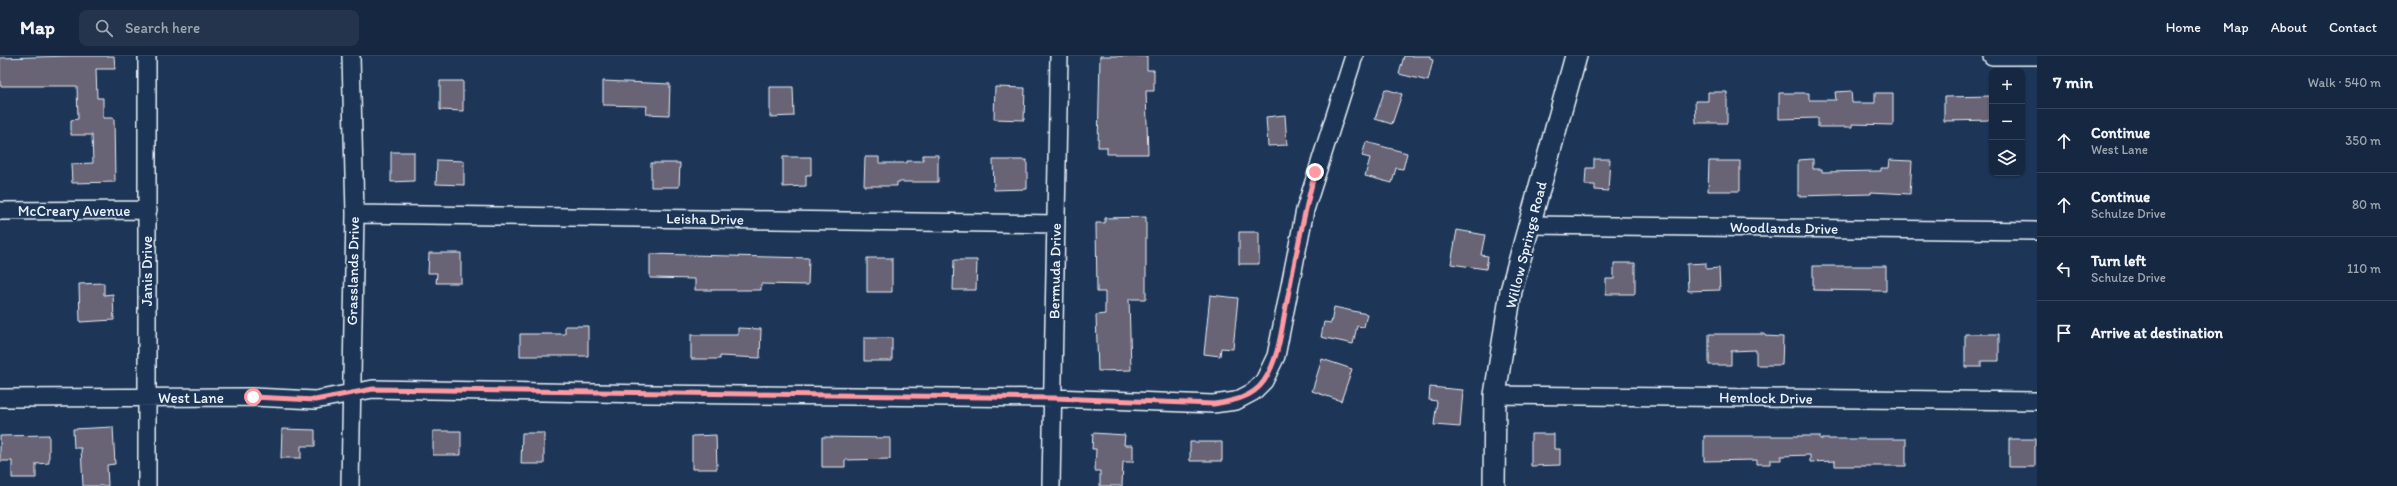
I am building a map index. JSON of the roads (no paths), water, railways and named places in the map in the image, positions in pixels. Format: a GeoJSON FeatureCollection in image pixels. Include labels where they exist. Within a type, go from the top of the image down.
{"type":"FeatureCollection","features":[{"type":"Feature","properties":{"kind":"street","name":"Janis Drive"},"geometry":{"type":"LineString","coordinates":[[146,486],[148,210],[147,56]]}},
{"type":"Feature","properties":{"kind":"street","name":"Grasslands Drive"},"geometry":{"type":"LineString","coordinates":[[350,486],[350,393],[354,214],[351,56]]}},
{"type":"Feature","properties":{"kind":"street","name":"Bermuda Drive"},"geometry":{"type":"LineString","coordinates":[[1051,486],[1054,398],[1059,56]]}},
{"type":"Feature","properties":{"kind":"street","name":"West Lane"},"geometry":{"type":"LineString","coordinates":[[0,398],[315,400],[373,389],[1054,398],[1214,404],[1236,400],[1253,392],[1264,381],[1276,356],[1305,210],[1315,172],[1354,56]]}},
{"type":"Feature","properties":{"kind":"street","name":"Willow Springs Road"},"geometry":{"type":"LineString","coordinates":[[1494,486],[1495,395],[1511,290],[1576,56]]}},
{"type":"Feature","properties":{"kind":"street"},"geometry":{"type":"LineString","coordinates":[[1992,56],[2037,56]]}},
{"type":"Feature","properties":{"kind":"street","name":"McCreary Avenue"},"geometry":{"type":"LineString","coordinates":[[0,211],[148,210]]}},
{"type":"Feature","properties":{"kind":"street","name":"Leisha Drive"},"geometry":{"type":"LineString","coordinates":[[354,214],[1056,224]]}},
{"type":"Feature","properties":{"kind":"street","name":"Woodlands Drive"},"geometry":{"type":"LineString","coordinates":[[1530,226],[2037,231]]}},
{"type":"Feature","properties":{"kind":"street","name":"Hemlock Drive"},"geometry":{"type":"LineString","coordinates":[[1495,395],[2037,401]]}}]}
